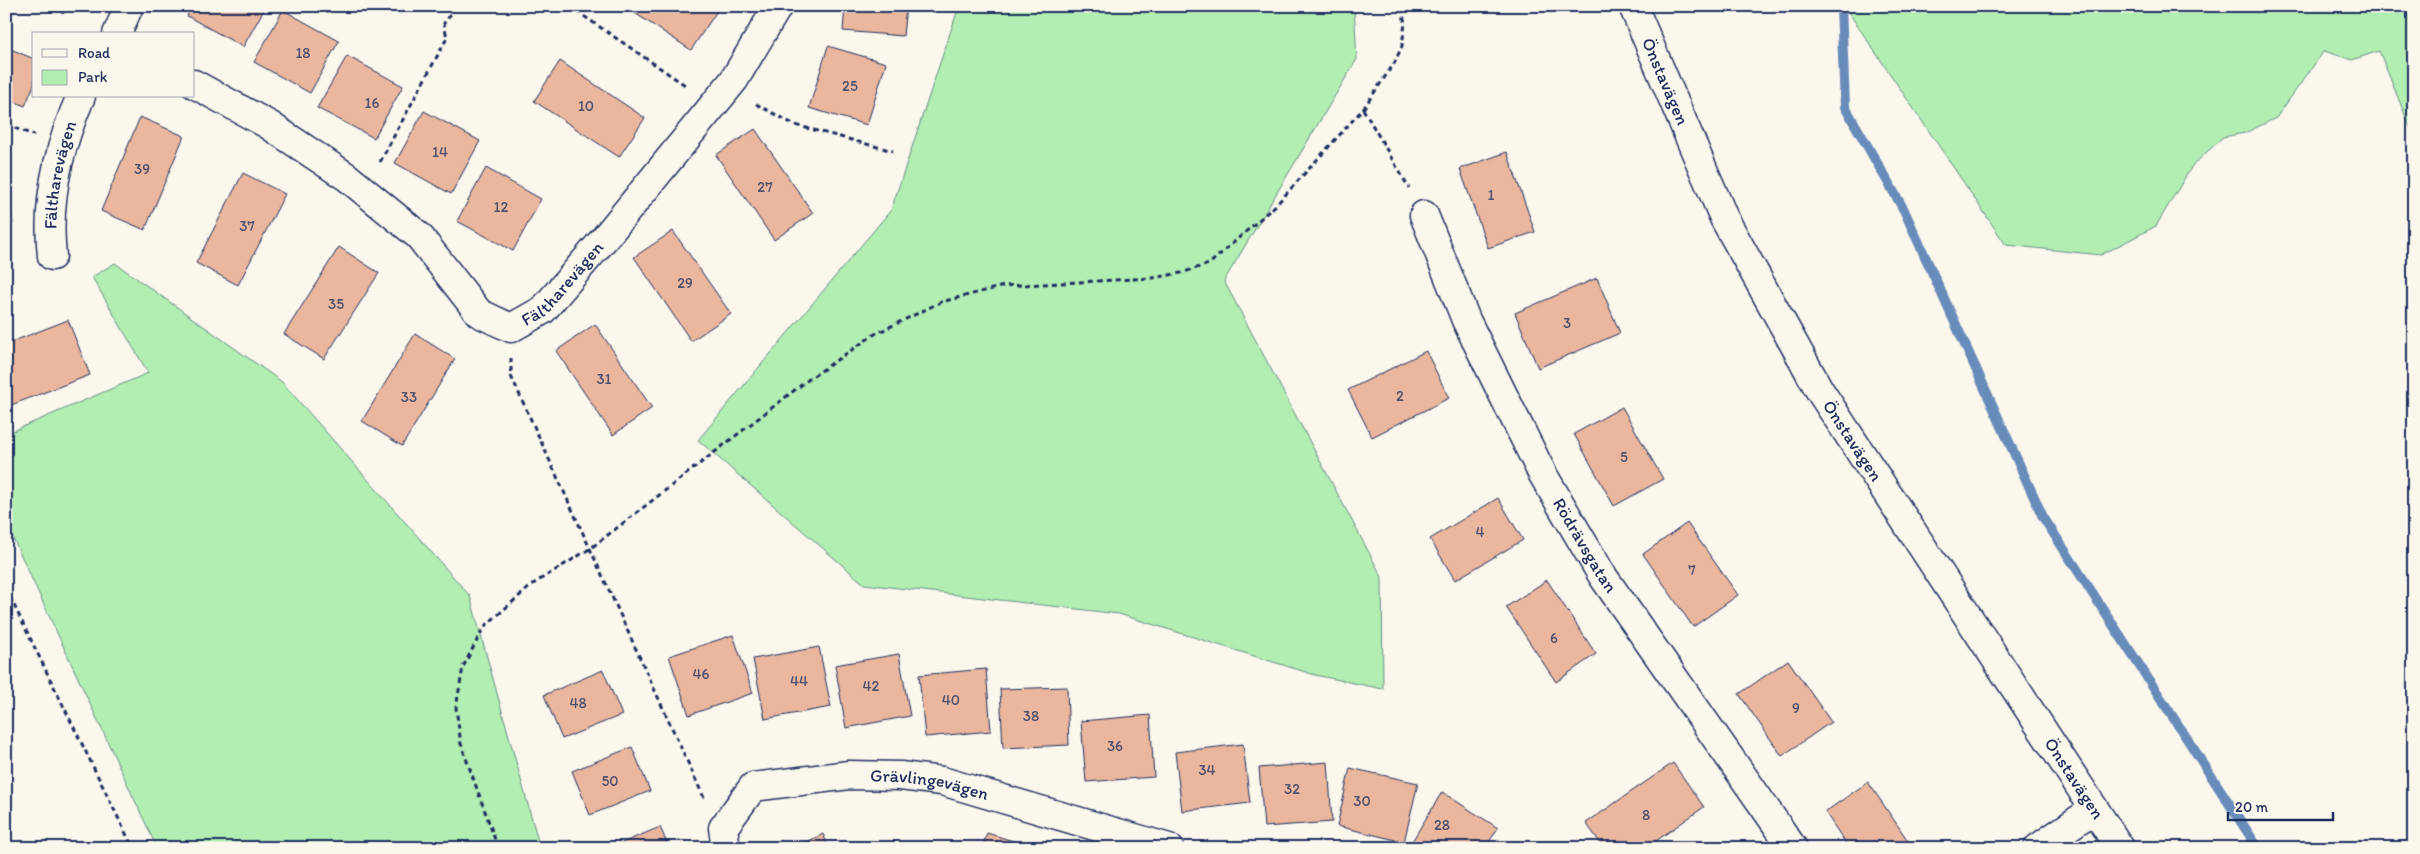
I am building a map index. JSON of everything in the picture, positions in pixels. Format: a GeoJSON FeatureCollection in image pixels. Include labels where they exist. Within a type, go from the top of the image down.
{"type":"FeatureCollection","features":[{"type":"Feature","properties":{"kind":"street"},"geometry":{"type":"LineString","coordinates":[[118,32],[129,6]]}},
{"type":"Feature","properties":{"kind":"street","name":"Fältharevägen"},"geometry":{"type":"LineString","coordinates":[[195,85],[269,125],[364,191],[419,236],[479,313],[511,328],[543,310],[721,96],[778,6]]}},
{"type":"Feature","properties":{"kind":"street","name":"Önstavägen"},"geometry":{"type":"LineString","coordinates":[[1632,6],[1724,218],[1820,391],[2120,848]]}},
{"type":"Feature","properties":{"kind":"street","name":"Fältharevägen"},"geometry":{"type":"LineString","coordinates":[[52,256],[49,230],[50,205],[63,145],[80,98]]}},
{"type":"Feature","properties":{"kind":"street","name":"Rödrävsgatan"},"geometry":{"type":"LineString","coordinates":[[1424,215],[1466,320],[1542,473],[1602,575],[1793,848]]}},
{"type":"Feature","properties":{"kind":"street","name":"Grävlingevägen"},"geometry":{"type":"LineString","coordinates":[[724,838],[753,787],[849,775],[900,776],[942,781],[1169,848]]}},
{"type":"Feature","properties":{"kind":"street"},"geometry":{"type":"LineString","coordinates":[[2038,848],[2094,809]]}},
{"type":"Feature","properties":{"kind":"path"},"geometry":{"type":"LineString","coordinates":[[364,191],[447,38],[444,23],[457,6]]}},
{"type":"Feature","properties":{"kind":"path"},"geometry":{"type":"LineString","coordinates":[[568,6],[721,96],[795,125],[893,151]]}},
{"type":"Feature","properties":{"kind":"path"},"geometry":{"type":"LineString","coordinates":[[498,848],[461,744],[456,708],[463,667],[484,627],[533,584],[591,548],[809,379],[875,334],[941,302],[1004,286],[1153,278],[1181,273],[1208,264],[1276,206],[1363,109],[1395,62],[1402,46],[1405,23],[1401,6]]}},
{"type":"Feature","properties":{"kind":"path"},"geometry":{"type":"LineString","coordinates":[[1363,109],[1424,215]]}},
{"type":"Feature","properties":{"kind":"path"},"geometry":{"type":"LineString","coordinates":[[511,328],[511,376],[591,548],[698,788],[724,838]]}},
{"type":"Feature","properties":{"kind":"path"},"geometry":{"type":"LineString","coordinates":[[6,589],[133,848]]}},
{"type":"Feature","properties":{"kind":"green space"},"geometry":{"type":"Polygon","coordinates":[[[959,6],[1354,6],[1357,59],[1224,281],[1382,577],[1383,689],[1315,675],[1119,614],[864,584],[698,440],[891,210],[959,6]]]}},
{"type":"Feature","properties":{"kind":"green space"},"geometry":{"type":"Polygon","coordinates":[[[1844,6],[2414,6],[2414,137],[2379,51],[2352,60],[2324,51],[2276,118],[2245,133],[2223,137],[2192,166],[2156,226],[2101,255],[2006,245],[1844,6]]]}},
{"type":"Feature","properties":{"kind":"green space"},"geometry":{"type":"Polygon","coordinates":[[[115,263],[282,382],[470,596],[540,848],[157,848],[6,523],[6,434],[148,373],[92,277],[115,263]]]}},
{"type":"Feature","properties":{"kind":"building"},"geometry":{"type":"Polygon","coordinates":[[[51,6],[68,6],[63,14],[51,6]]]}},
{"type":"Feature","properties":{"kind":"building"},"geometry":{"type":"Polygon","coordinates":[[[192,6],[266,6],[243,47],[187,16],[192,6]]]}},
{"type":"Feature","properties":{"kind":"building"},"geometry":{"type":"Polygon","coordinates":[[[624,6],[710,6],[717,11],[691,50],[624,6]]]}},
{"type":"Feature","properties":{"kind":"building"},"geometry":{"type":"Polygon","coordinates":[[[845,6],[906,6],[903,36],[843,31],[845,6]]]}},
{"type":"Feature","properties":{"kind":"building"},"geometry":{"type":"Polygon","coordinates":[[[283,10],[339,41],[310,93],[254,62],[283,10]]]}},
{"type":"Feature","properties":{"kind":"building"},"geometry":{"type":"Polygon","coordinates":[[[828,46],[886,63],[867,125],[809,108],[828,46]]]}},
{"type":"Feature","properties":{"kind":"building"},"geometry":{"type":"Polygon","coordinates":[[[6,47],[32,58],[32,90],[25,106],[6,98],[6,47]]]}},
{"type":"Feature","properties":{"kind":"building"},"geometry":{"type":"Polygon","coordinates":[[[347,56],[403,86],[374,138],[317,108],[347,56]]]}},
{"type":"Feature","properties":{"kind":"building"},"geometry":{"type":"Polygon","coordinates":[[[560,61],[645,118],[619,157],[534,101],[560,61]]]}},
{"type":"Feature","properties":{"kind":"building"},"geometry":{"type":"Polygon","coordinates":[[[424,111],[480,141],[451,194],[395,163],[424,111]]]}},
{"type":"Feature","properties":{"kind":"building"},"geometry":{"type":"Polygon","coordinates":[[[140,117],[184,136],[145,230],[101,211],[140,117]]]}},
{"type":"Feature","properties":{"kind":"building"},"geometry":{"type":"Polygon","coordinates":[[[755,129],[813,213],[774,240],[716,155],[755,129]]]}},
{"type":"Feature","properties":{"kind":"building"},"geometry":{"type":"Polygon","coordinates":[[[1507,152],[1535,232],[1488,248],[1460,169],[1507,152]]]}},
{"type":"Feature","properties":{"kind":"building"},"geometry":{"type":"Polygon","coordinates":[[[486,168],[541,199],[513,251],[457,221],[486,168]]]}},
{"type":"Feature","properties":{"kind":"building"},"geometry":{"type":"Polygon","coordinates":[[[243,173],[285,194],[238,285],[196,263],[243,173]]]}},
{"type":"Feature","properties":{"kind":"building"},"geometry":{"type":"Polygon","coordinates":[[[6,177],[9,177],[13,224],[6,225],[6,177]]]}},
{"type":"Feature","properties":{"kind":"building"},"geometry":{"type":"Polygon","coordinates":[[[673,231],[731,314],[691,341],[634,257],[673,231]]]}},
{"type":"Feature","properties":{"kind":"building"},"geometry":{"type":"Polygon","coordinates":[[[339,247],[379,273],[324,359],[284,334],[339,247]]]}},
{"type":"Feature","properties":{"kind":"building"},"geometry":{"type":"Polygon","coordinates":[[[1597,278],[1620,333],[1538,368],[1515,313],[1597,278]]]}},
{"type":"Feature","properties":{"kind":"building"},"geometry":{"type":"Polygon","coordinates":[[[68,320],[90,375],[6,407],[6,344],[68,320]]]}},
{"type":"Feature","properties":{"kind":"building"},"geometry":{"type":"Polygon","coordinates":[[[595,324],[652,408],[613,435],[556,351],[595,324]]]}},
{"type":"Feature","properties":{"kind":"building"},"geometry":{"type":"Polygon","coordinates":[[[415,334],[455,359],[402,446],[362,421],[415,334]]]}},
{"type":"Feature","properties":{"kind":"building"},"geometry":{"type":"Polygon","coordinates":[[[1426,351],[1449,398],[1372,437],[1348,390],[1426,351]]]}},
{"type":"Feature","properties":{"kind":"building"},"geometry":{"type":"Polygon","coordinates":[[[1622,407],[1663,479],[1614,506],[1574,434],[1622,407]]]}},
{"type":"Feature","properties":{"kind":"building"},"geometry":{"type":"Polygon","coordinates":[[[1498,498],[1523,540],[1455,580],[1430,539],[1498,498]]]}},
{"type":"Feature","properties":{"kind":"building"},"geometry":{"type":"Polygon","coordinates":[[[1687,523],[1738,595],[1693,627],[1643,554],[1687,523]]]}},
{"type":"Feature","properties":{"kind":"building"},"geometry":{"type":"Polygon","coordinates":[[[1547,580],[1596,654],[1556,682],[1506,607],[1547,580]]]}},
{"type":"Feature","properties":{"kind":"building"},"geometry":{"type":"Polygon","coordinates":[[[733,635],[753,693],[689,715],[669,656],[733,635]]]}},
{"type":"Feature","properties":{"kind":"building"},"geometry":{"type":"Polygon","coordinates":[[[819,647],[831,707],[765,719],[753,659],[819,647]]]}},
{"type":"Feature","properties":{"kind":"building"},"geometry":{"type":"Polygon","coordinates":[[[899,654],[910,716],[846,728],[835,665],[899,654]]]}},
{"type":"Feature","properties":{"kind":"building"},"geometry":{"type":"Polygon","coordinates":[[[1788,660],[1831,722],[1782,756],[1739,694],[1788,660]]]}},
{"type":"Feature","properties":{"kind":"building"},"geometry":{"type":"Polygon","coordinates":[[[986,669],[991,731],[925,737],[919,675],[986,669]]]}},
{"type":"Feature","properties":{"kind":"building"},"geometry":{"type":"Polygon","coordinates":[[[603,670],[622,715],[562,739],[544,695],[603,670]]]}},
{"type":"Feature","properties":{"kind":"building"},"geometry":{"type":"Polygon","coordinates":[[[1067,687],[1069,745],[1003,748],[1000,689],[1067,687]]]}},
{"type":"Feature","properties":{"kind":"building"},"geometry":{"type":"Polygon","coordinates":[[[1150,715],[1154,777],[1086,782],[1081,721],[1150,715]]]}},
{"type":"Feature","properties":{"kind":"building"},"geometry":{"type":"Polygon","coordinates":[[[1243,744],[1250,803],[1182,811],[1175,752],[1243,744]]]}},
{"type":"Feature","properties":{"kind":"building"},"geometry":{"type":"Polygon","coordinates":[[[632,747],[650,791],[590,815],[572,771],[632,747]]]}},
{"type":"Feature","properties":{"kind":"building"},"geometry":{"type":"Polygon","coordinates":[[[1328,762],[1332,822],[1264,827],[1259,768],[1328,762]]]}},
{"type":"Feature","properties":{"kind":"building"},"geometry":{"type":"Polygon","coordinates":[[[1673,763],[1704,807],[1646,848],[1604,848],[1586,823],[1673,763]]]}},
{"type":"Feature","properties":{"kind":"building"},"geometry":{"type":"Polygon","coordinates":[[[1350,768],[1418,783],[1404,842],[1337,826],[1350,768]]]}},
{"type":"Feature","properties":{"kind":"building"},"geometry":{"type":"Polygon","coordinates":[[[1868,782],[1913,848],[1849,848],[1825,812],[1868,782]]]}},
{"type":"Feature","properties":{"kind":"building"},"geometry":{"type":"Polygon","coordinates":[[[1442,792],[1498,828],[1485,848],[1419,848],[1411,843],[1442,792]]]}},
{"type":"Feature","properties":{"kind":"building"},"geometry":{"type":"Polygon","coordinates":[[[660,827],[669,848],[610,848],[660,827]]]}},
{"type":"Feature","properties":{"kind":"building"},"geometry":{"type":"Polygon","coordinates":[[[987,833],[1033,847],[1033,848],[982,848],[987,833]]]}},
{"type":"Feature","properties":{"kind":"building"},"geometry":{"type":"Polygon","coordinates":[[[823,834],[829,848],[794,848],[823,834]]]}},
{"type":"Feature","properties":{"kind":"waterway"},"geometry":{"type":"LineString","coordinates":[[1841,6],[1845,107],[1904,210],[2043,517],[2258,848]]}}]}
